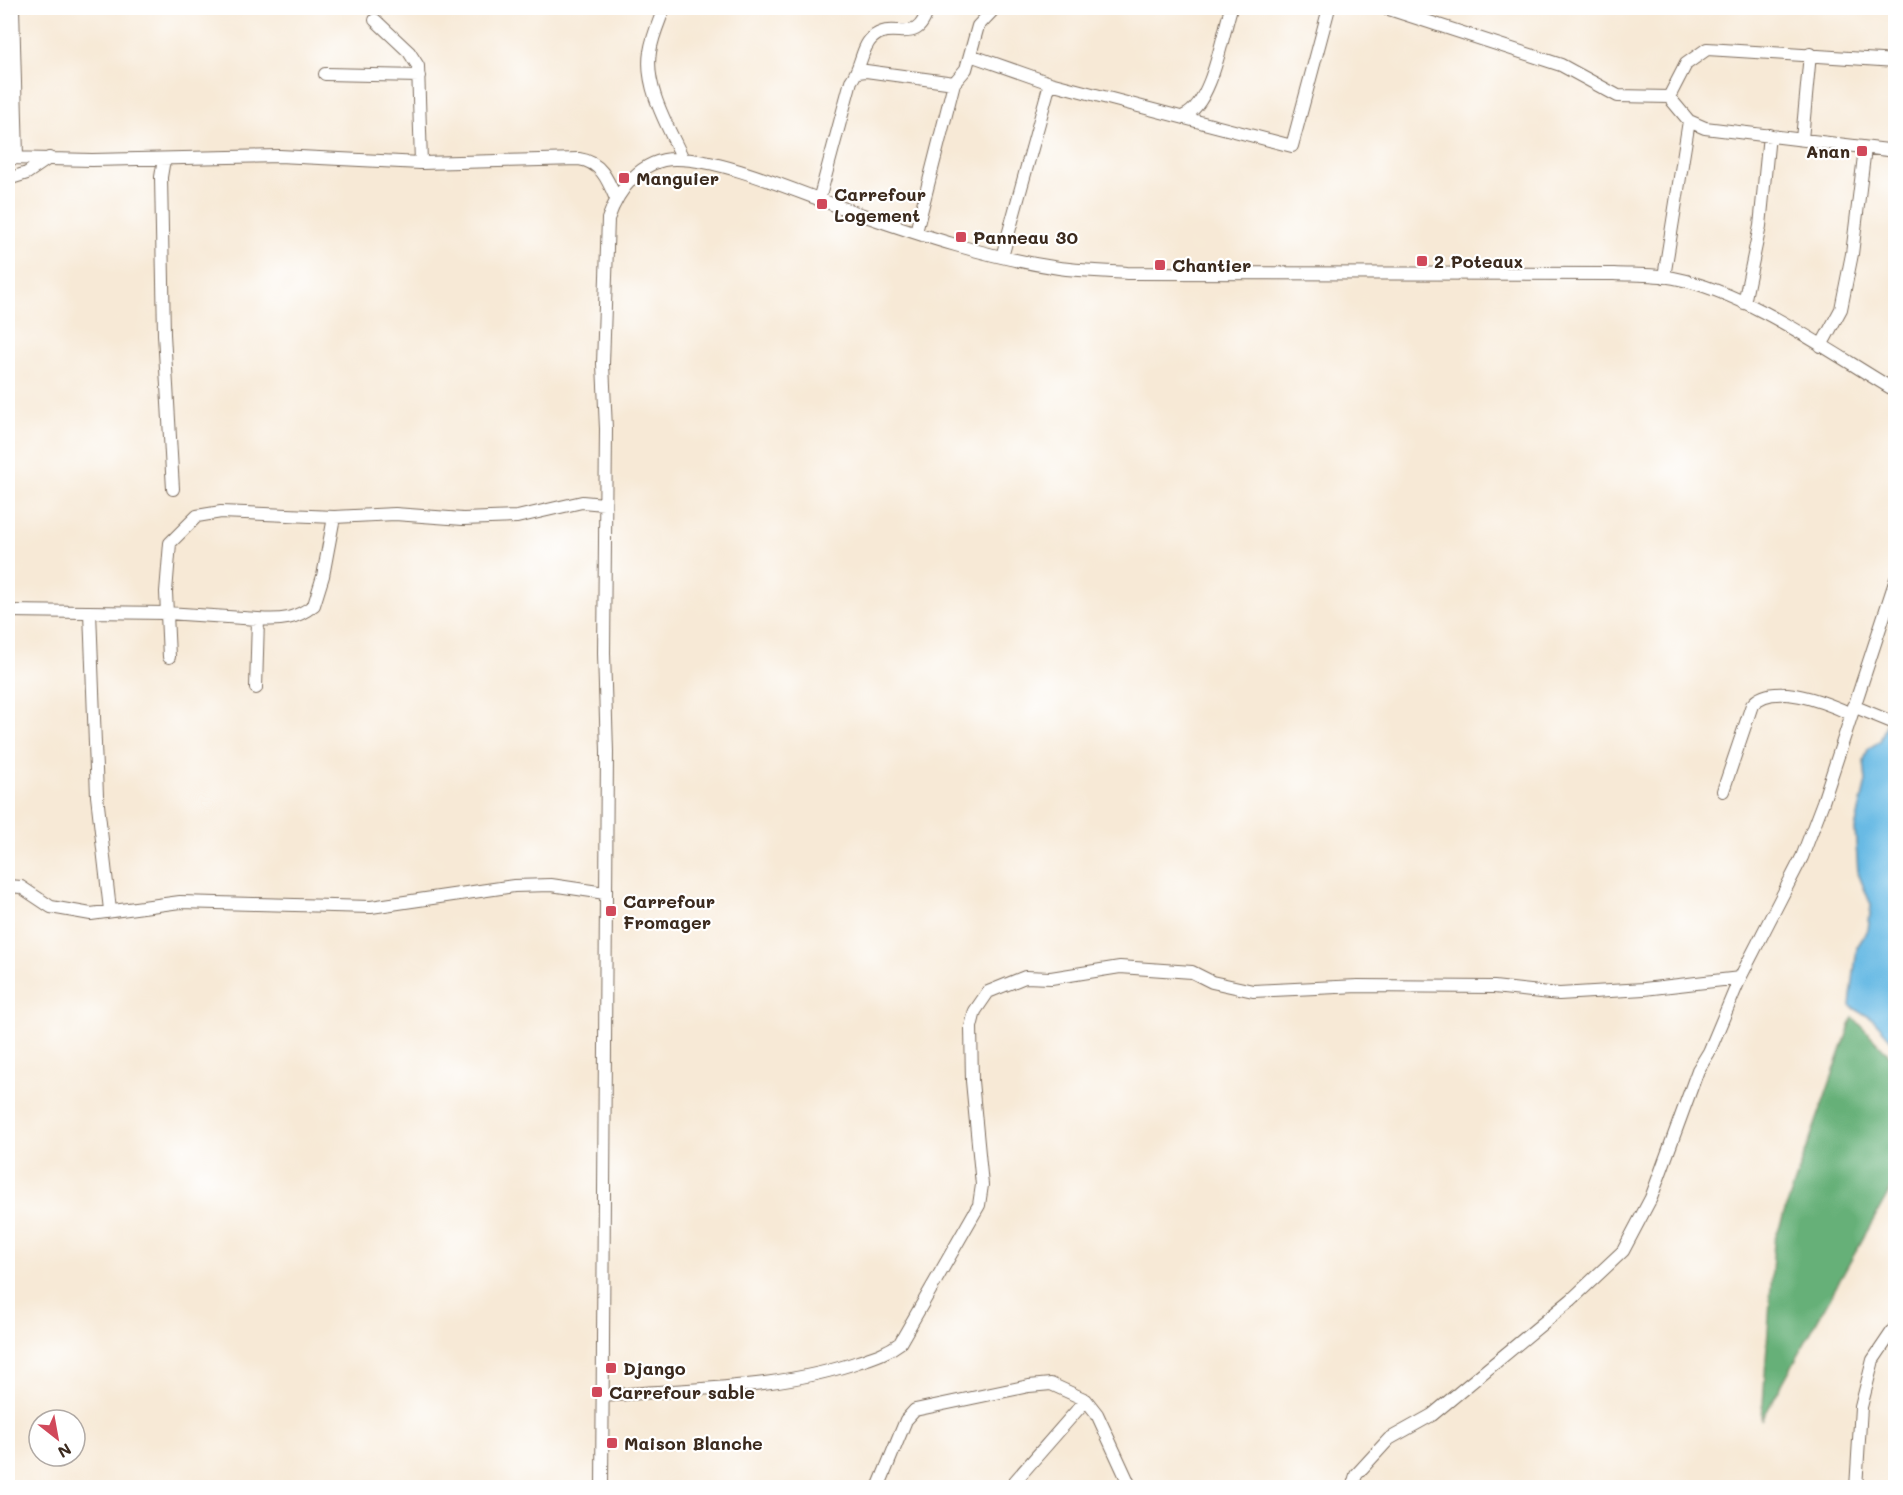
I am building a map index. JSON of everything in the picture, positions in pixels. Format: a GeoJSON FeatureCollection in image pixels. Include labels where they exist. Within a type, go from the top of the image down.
{"type":"FeatureCollection","features":[{"type":"Feature","properties":{"kind":"street"},"geometry":{"type":"LineString","coordinates":[[13,8],[12,157],[164,159],[279,156],[421,163],[590,161],[607,177],[616,199]]}},
{"type":"Feature","properties":{"kind":"street"},"geometry":{"type":"LineString","coordinates":[[664,8],[650,53],[650,70],[656,96],[683,159]]}},
{"type":"Feature","properties":{"kind":"street"},"geometry":{"type":"LineString","coordinates":[[819,200],[851,81],[858,72],[872,38],[881,33],[911,32],[918,29],[928,8]]}},
{"type":"Feature","properties":{"kind":"street"},"geometry":{"type":"LineString","coordinates":[[916,232],[954,83],[966,69],[978,26],[980,8]]}},
{"type":"Feature","properties":{"kind":"street"},"geometry":{"type":"LineString","coordinates":[[978,26],[995,8]]}},
{"type":"Feature","properties":{"kind":"street"},"geometry":{"type":"LineString","coordinates":[[1184,116],[1196,109],[1208,87],[1231,8]]}},
{"type":"Feature","properties":{"kind":"street"},"geometry":{"type":"LineString","coordinates":[[970,55],[1050,83],[1155,111],[1184,116],[1292,146],[1329,8]]}},
{"type":"Feature","properties":{"kind":"street"},"geometry":{"type":"LineString","coordinates":[[1386,8],[1561,65],[1618,96],[1669,97],[1689,120],[1705,128],[1896,151]]}},
{"type":"Feature","properties":{"kind":"street"},"geometry":{"type":"LineString","coordinates":[[375,20],[409,52],[418,66],[421,163]]}},
{"type":"Feature","properties":{"kind":"street"},"geometry":{"type":"LineString","coordinates":[[1669,97],[1686,64],[1707,49],[1896,61]]}},
{"type":"Feature","properties":{"kind":"street"},"geometry":{"type":"LineString","coordinates":[[1802,139],[1810,54]]}},
{"type":"Feature","properties":{"kind":"street"},"geometry":{"type":"LineString","coordinates":[[858,72],[866,71],[948,84],[954,83]]}},
{"type":"Feature","properties":{"kind":"street"},"geometry":{"type":"LineString","coordinates":[[325,74],[419,76]]}},
{"type":"Feature","properties":{"kind":"street"},"geometry":{"type":"LineString","coordinates":[[1002,257],[1050,83]]}},
{"type":"Feature","properties":{"kind":"street"},"geometry":{"type":"LineString","coordinates":[[1664,277],[1689,120]]}},
{"type":"Feature","properties":{"kind":"street"},"geometry":{"type":"LineString","coordinates":[[1744,303],[1760,226],[1769,135]]}},
{"type":"Feature","properties":{"kind":"street"},"geometry":{"type":"LineString","coordinates":[[1821,346],[1841,309],[1852,254],[1864,148]]}},
{"type":"Feature","properties":{"kind":"street"},"geometry":{"type":"LineString","coordinates":[[8,179],[27,174],[49,158]]}},
{"type":"Feature","properties":{"kind":"street"},"geometry":{"type":"LineString","coordinates":[[164,159],[161,177],[164,334],[172,489]]}},
{"type":"Feature","properties":{"kind":"street"},"geometry":{"type":"LineString","coordinates":[[602,1488],[605,893],[608,752],[604,504],[607,235],[608,219],[616,199],[630,180],[663,161],[683,159],[729,169],[916,232],[1002,257],[1060,268],[1127,273],[1603,273],[1664,277],[1689,282],[1744,303],[1896,391]]}},
{"type":"Feature","properties":{"kind":"street"},"geometry":{"type":"LineString","coordinates":[[169,657],[167,613],[170,543],[197,516],[220,512],[334,517],[395,514],[463,519],[517,517],[582,502],[604,504]]}},
{"type":"Feature","properties":{"kind":"street"},"geometry":{"type":"LineString","coordinates":[[8,611],[167,613],[279,621],[292,618],[314,605],[323,576],[334,517]]}},
{"type":"Feature","properties":{"kind":"street"},"geometry":{"type":"LineString","coordinates":[[1352,1488],[1356,1475],[1389,1439],[1432,1415],[1571,1300],[1623,1251],[1651,1198],[1698,1070],[1709,1052],[1740,978],[1802,856],[1823,802],[1896,579]]}},
{"type":"Feature","properties":{"kind":"street"},"geometry":{"type":"LineString","coordinates":[[90,612],[97,796],[110,910]]}},
{"type":"Feature","properties":{"kind":"street"},"geometry":{"type":"LineString","coordinates":[[256,688],[258,619]]}},
{"type":"Feature","properties":{"kind":"street"},"geometry":{"type":"LineString","coordinates":[[1723,791],[1752,705],[1765,694],[1816,699],[1892,722]]}},
{"type":"Feature","properties":{"kind":"street"},"geometry":{"type":"LineString","coordinates":[[8,886],[21,887],[51,907],[69,912],[91,914],[180,902],[371,907],[514,886],[551,885],[605,893]]}},
{"type":"Feature","properties":{"kind":"street"},"geometry":{"type":"LineString","coordinates":[[604,1396],[782,1382],[837,1370],[891,1351],[900,1343],[979,1205],[982,1185],[972,1081],[971,1027],[981,999],[1005,984],[1025,977],[1051,978],[1120,967],[1192,972],[1212,982],[1253,991],[1281,992],[1359,986],[1494,987],[1568,994],[1644,989],[1740,978]]}},
{"type":"Feature","properties":{"kind":"street"},"geometry":{"type":"LineString","coordinates":[[1856,1488],[1861,1407],[1873,1360],[1896,1326]]}},
{"type":"Feature","properties":{"kind":"street"},"geometry":{"type":"LineString","coordinates":[[878,1488],[906,1420],[915,1410],[1029,1386],[1051,1384],[1086,1400],[1097,1414],[1131,1488]]}},
{"type":"Feature","properties":{"kind":"street"},"geometry":{"type":"LineString","coordinates":[[1009,1488],[1086,1400]]}},
{"type":"Feature","properties":{"kind":"green space"},"geometry":{"type":"Polygon","coordinates":[[[1853,1017],[1895,1061],[1895,1181],[1762,1420],[1774,1242],[1853,1017]]]}},
{"type":"Feature","properties":{"kind":"water"},"geometry":{"type":"Polygon","coordinates":[[[1895,701],[1895,1044],[1873,1019],[1850,1006],[1857,947],[1868,930],[1871,905],[1858,873],[1855,829],[1866,781],[1864,761],[1868,749],[1880,741],[1895,701]]]}},
{"type":"Feature","properties":{"kind":"place","name":"Anan"},"geometry":{"type":"Point","coordinates":[1862,151]}},
{"type":"Feature","properties":{"kind":"place","name":"Manguier"},"geometry":{"type":"Point","coordinates":[624,178]}},
{"type":"Feature","properties":{"kind":"place","name":"Carrefour Logement"},"geometry":{"type":"Point","coordinates":[822,204]}},
{"type":"Feature","properties":{"kind":"place","name":"Panneau 30"},"geometry":{"type":"Point","coordinates":[961,237]}},
{"type":"Feature","properties":{"kind":"place","name":"2 Poteaux"},"geometry":{"type":"Point","coordinates":[1422,261]}},
{"type":"Feature","properties":{"kind":"place","name":"Chantier"},"geometry":{"type":"Point","coordinates":[1160,265]}},
{"type":"Feature","properties":{"kind":"place","name":"Carrefour Fromager"},"geometry":{"type":"Point","coordinates":[611,911]}},
{"type":"Feature","properties":{"kind":"place","name":"Django"},"geometry":{"type":"Point","coordinates":[611,1368]}},
{"type":"Feature","properties":{"kind":"place","name":"Carrefour sable"},"geometry":{"type":"Point","coordinates":[597,1392]}},
{"type":"Feature","properties":{"kind":"place","name":"Maison Blanche"},"geometry":{"type":"Point","coordinates":[612,1443]}}]}
